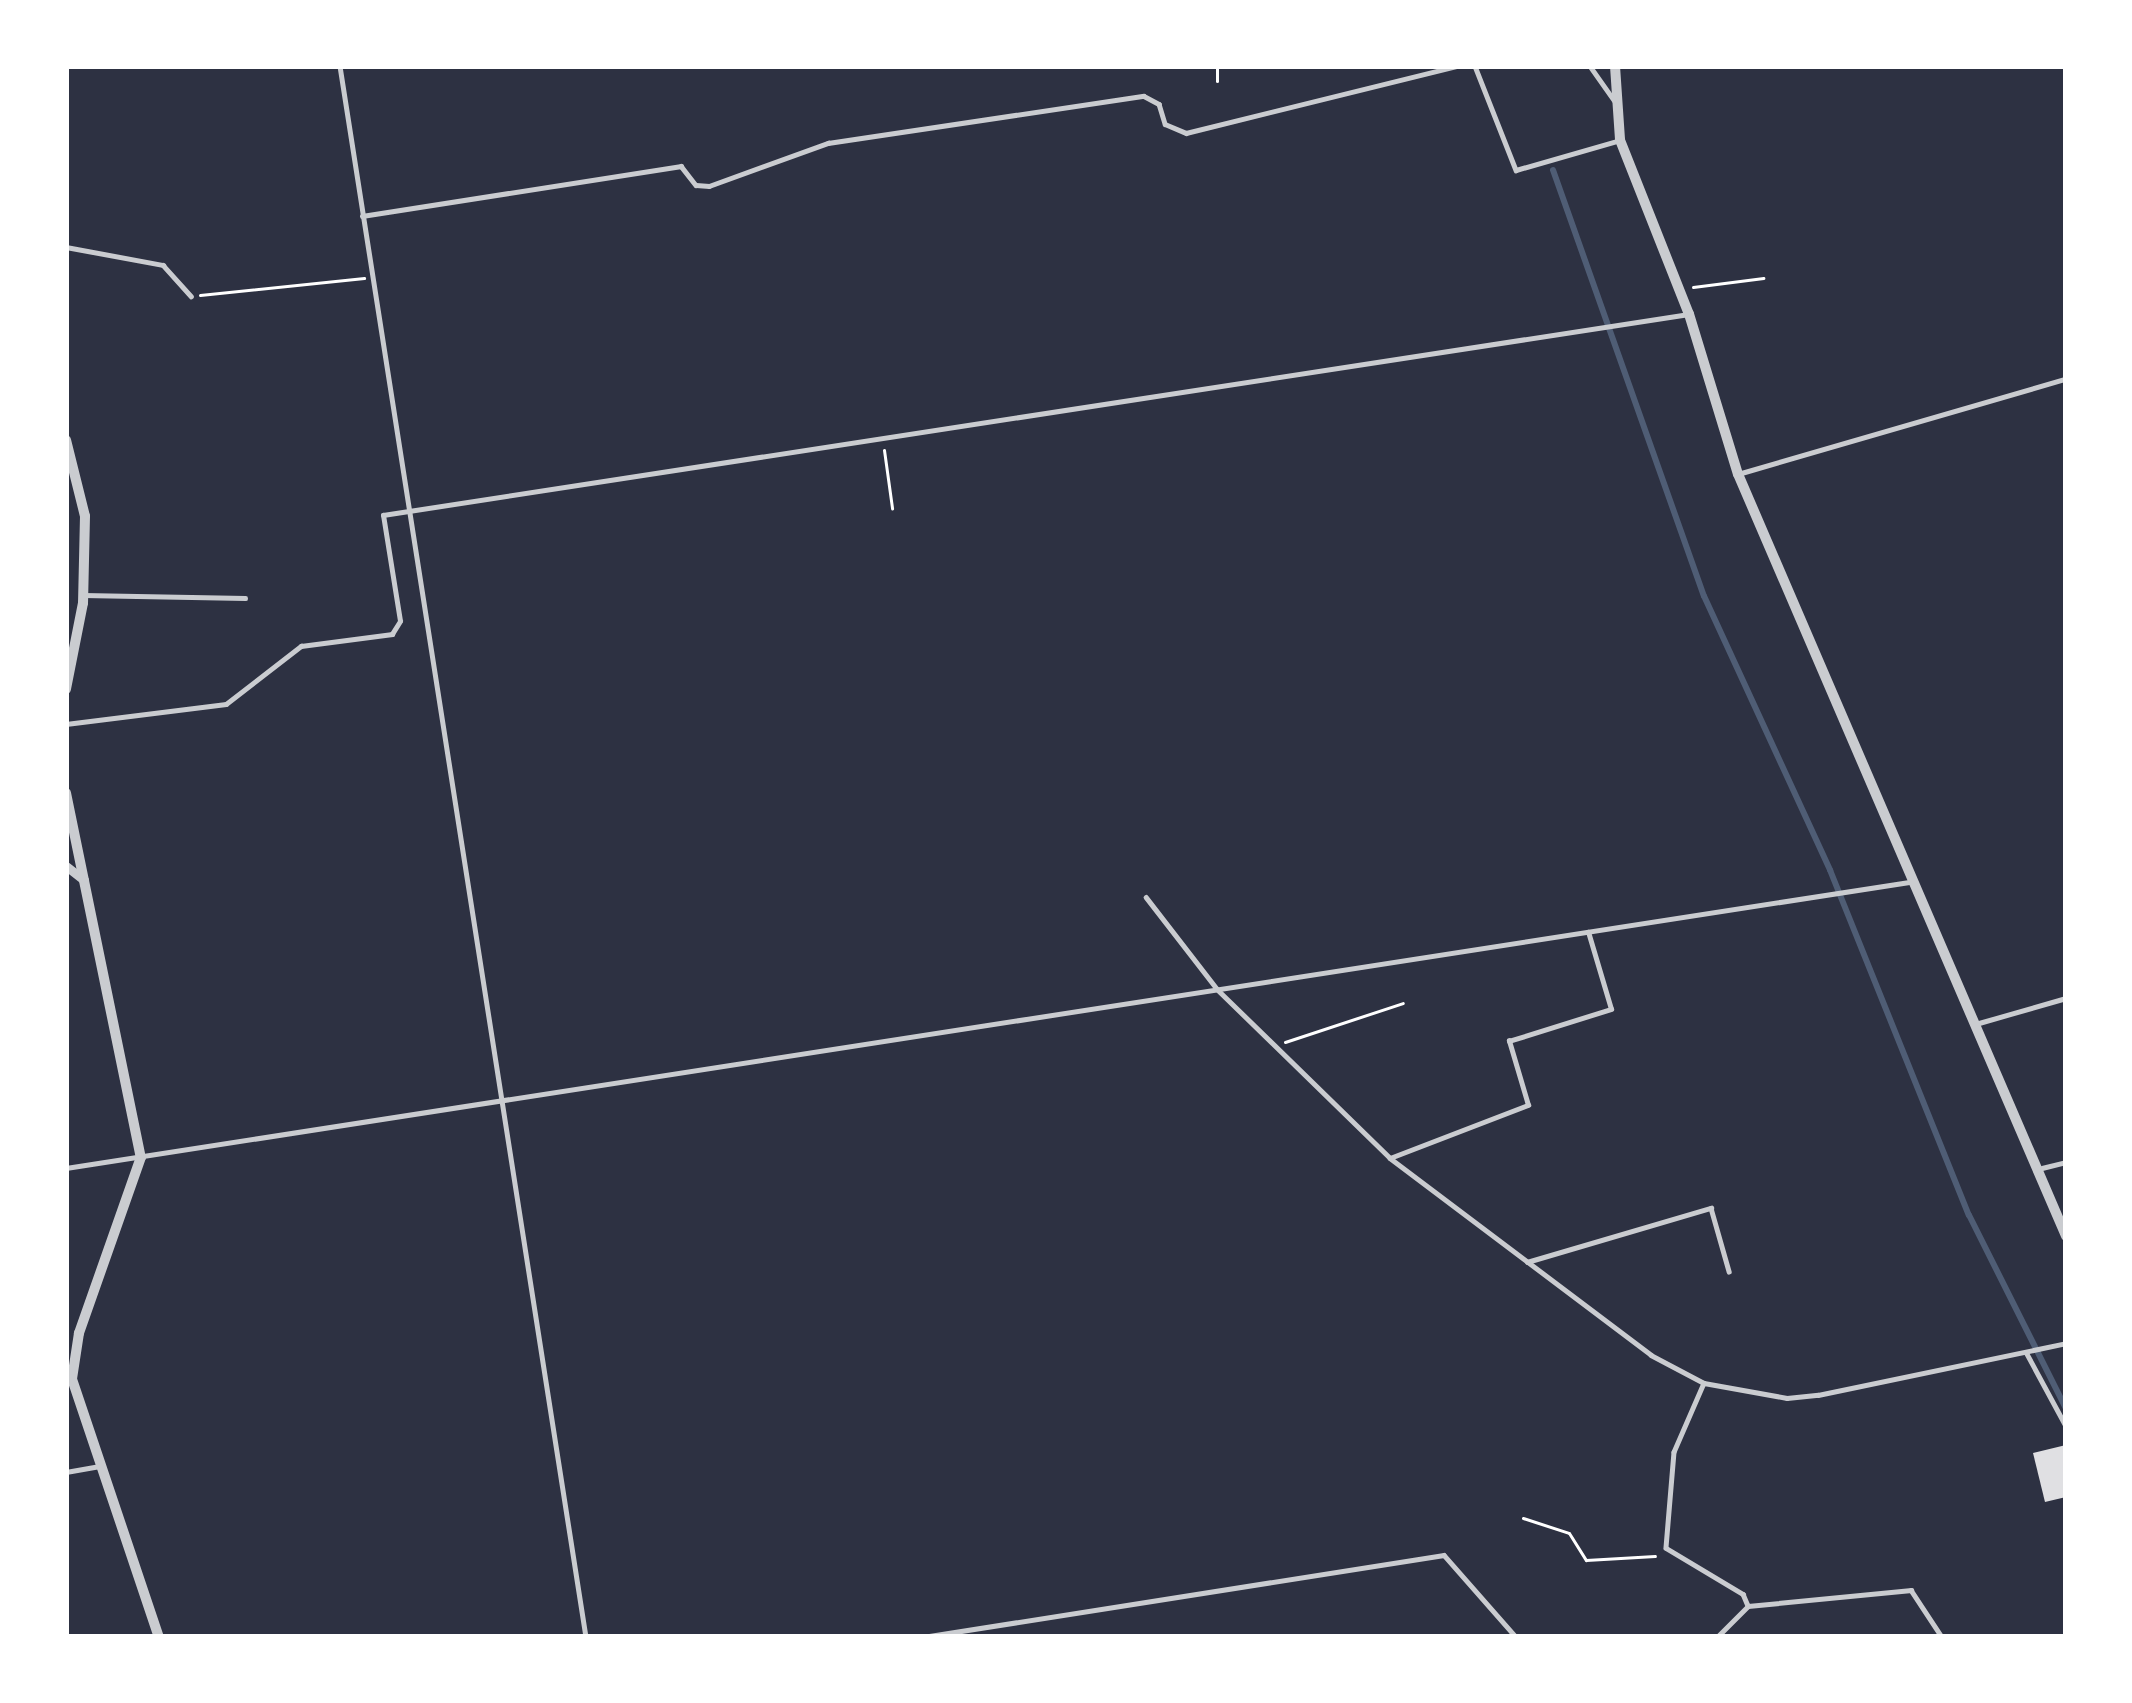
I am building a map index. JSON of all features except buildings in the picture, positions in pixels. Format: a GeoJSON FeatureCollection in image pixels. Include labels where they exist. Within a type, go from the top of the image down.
{"type":"FeatureCollection","features":[{"type":"Feature","properties":{"kind":"street"},"geometry":{"type":"LineString","coordinates":[[1616,66],[1620,140],[1688,314],[1738,474],[2066,1236]]}},
{"type":"Feature","properties":{"kind":"street"},"geometry":{"type":"LineString","coordinates":[[66,440],[85,516],[83,595],[66,689]]}},
{"type":"Feature","properties":{"kind":"street"},"geometry":{"type":"LineString","coordinates":[[66,793],[141,1157],[71,1362],[99,1466],[159,1637]]}},
{"type":"Feature","properties":{"kind":"street"},"geometry":{"type":"LineString","coordinates":[[66,866],[85,880]]}},
{"type":"Feature","properties":{"kind":"lane"},"geometry":{"type":"LineString","coordinates":[[340,66],[586,1637]]}},
{"type":"Feature","properties":{"kind":"lane"},"geometry":{"type":"LineString","coordinates":[[362,216],[681,166],[696,185],[709,186],[828,142],[1144,96],[1159,104],[1166,124],[1186,133],[1457,66]]}},
{"type":"Feature","properties":{"kind":"lane"},"geometry":{"type":"LineString","coordinates":[[1475,66],[1516,170],[1620,140]]}},
{"type":"Feature","properties":{"kind":"lane"},"geometry":{"type":"LineString","coordinates":[[1590,66],[1616,103]]}},
{"type":"Feature","properties":{"kind":"lane"},"geometry":{"type":"LineString","coordinates":[[66,247],[163,265],[191,296]]}},
{"type":"Feature","properties":{"kind":"lane"},"geometry":{"type":"LineString","coordinates":[[66,724],[226,704],[301,646],[392,634],[400,621],[383,514],[1688,314]]}},
{"type":"Feature","properties":{"kind":"lane"},"geometry":{"type":"LineString","coordinates":[[1738,474],[2066,379]]}},
{"type":"Feature","properties":{"kind":"lane"},"geometry":{"type":"LineString","coordinates":[[83,595],[245,598]]}},
{"type":"Feature","properties":{"kind":"lane"},"geometry":{"type":"LineString","coordinates":[[66,1168],[1914,882]]}},
{"type":"Feature","properties":{"kind":"lane"},"geometry":{"type":"LineString","coordinates":[[1146,896],[1217,989],[1390,1158],[1651,1354],[1704,1383],[1787,1398],[2066,1342]]}},
{"type":"Feature","properties":{"kind":"lane"},"geometry":{"type":"LineString","coordinates":[[1390,1158],[1528,1105],[1509,1041],[1610,1009],[1588,932]]}},
{"type":"Feature","properties":{"kind":"lane"},"geometry":{"type":"LineString","coordinates":[[1975,1024],[2066,998]]}},
{"type":"Feature","properties":{"kind":"lane"},"geometry":{"type":"LineString","coordinates":[[2036,1170],[2066,1162]]}},
{"type":"Feature","properties":{"kind":"lane"},"geometry":{"type":"LineString","coordinates":[[1527,1262],[1711,1208],[1729,1271]]}},
{"type":"Feature","properties":{"kind":"lane"},"geometry":{"type":"LineString","coordinates":[[2026,1352],[2066,1426]]}},
{"type":"Feature","properties":{"kind":"lane"},"geometry":{"type":"LineString","coordinates":[[1704,1383],[1674,1452],[1666,1548],[1743,1594],[1748,1606]]}},
{"type":"Feature","properties":{"kind":"lane"},"geometry":{"type":"LineString","coordinates":[[66,1472],[99,1466]]}},
{"type":"Feature","properties":{"kind":"lane"},"geometry":{"type":"LineString","coordinates":[[923,1637],[1444,1555],[1516,1637]]}},
{"type":"Feature","properties":{"kind":"lane"},"geometry":{"type":"LineString","coordinates":[[1718,1637],[1748,1606],[1911,1590],[1942,1637]]}},
{"type":"Feature","properties":{"kind":"path"},"geometry":{"type":"LineString","coordinates":[[1217,66],[1217,81]]}},
{"type":"Feature","properties":{"kind":"path"},"geometry":{"type":"LineString","coordinates":[[191,296],[371,278]]}},
{"type":"Feature","properties":{"kind":"path"},"geometry":{"type":"LineString","coordinates":[[1679,289],[1763,278]]}},
{"type":"Feature","properties":{"kind":"path"},"geometry":{"type":"LineString","coordinates":[[882,436],[892,508]]}},
{"type":"Feature","properties":{"kind":"path"},"geometry":{"type":"LineString","coordinates":[[1276,1046],[1403,1004]]}},
{"type":"Feature","properties":{"kind":"path"},"geometry":{"type":"LineString","coordinates":[[1523,1518],[1569,1533],[1586,1560],[1648,1561],[1666,1548]]}},
{"type":"Feature","properties":{"kind":"waterway"},"geometry":{"type":"LineString","coordinates":[[1553,170],[1704,596],[1830,870],[1969,1215],[2066,1409]]}}]}
